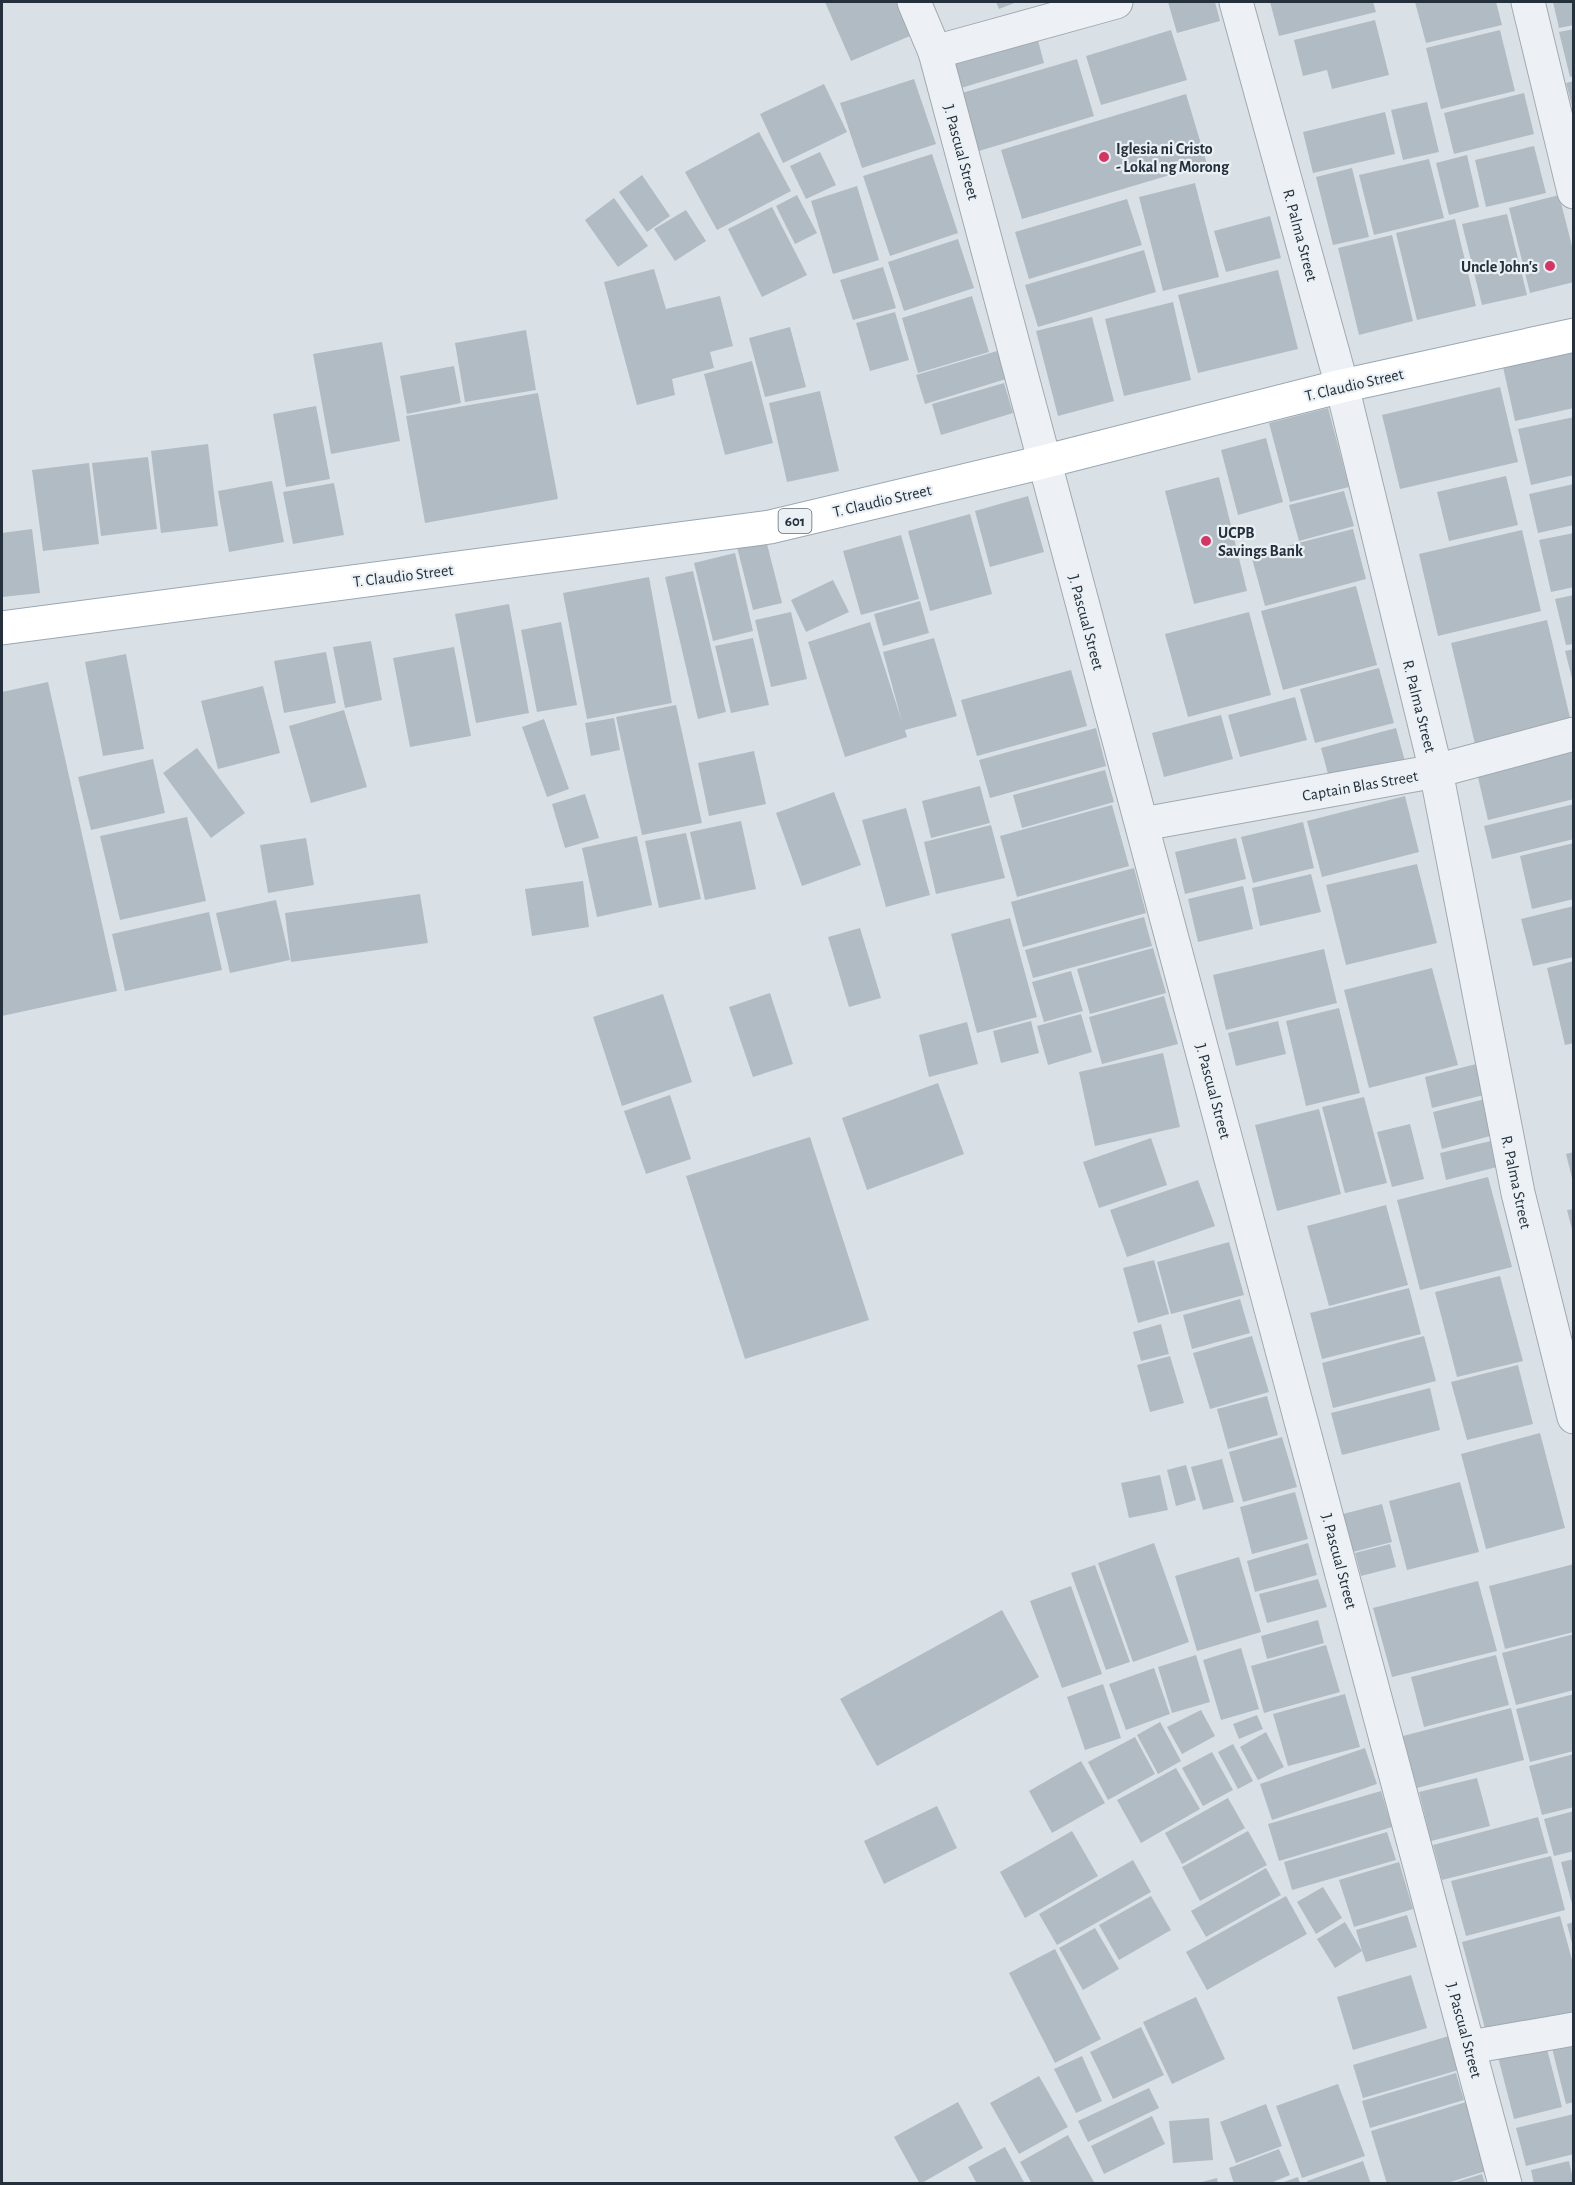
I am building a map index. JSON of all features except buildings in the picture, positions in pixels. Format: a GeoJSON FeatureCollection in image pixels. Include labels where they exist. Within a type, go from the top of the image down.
{"type":"FeatureCollection","features":[{"type":"Feature","properties":{"kind":"main road","name":"T. Claudio Street"},"geometry":{"type":"LineString","coordinates":[[2,628],[770,527],[1043,462],[1342,386],[1574,334]]}},
{"type":"Feature","properties":{"kind":"street","name":"J. Pascual Street"},"geometry":{"type":"LineString","coordinates":[[914,2],[935,52],[1505,2184]]}},
{"type":"Feature","properties":{"kind":"street"},"geometry":{"type":"LineString","coordinates":[[935,52],[1116,2]]}},
{"type":"Feature","properties":{"kind":"street","name":"R. Palma Street"},"geometry":{"type":"LineString","coordinates":[[1236,2],[1342,386],[1436,771],[1518,1192],[1574,1417]]}},
{"type":"Feature","properties":{"kind":"street"},"geometry":{"type":"LineString","coordinates":[[1528,2],[1574,192]]}},
{"type":"Feature","properties":{"kind":"street","name":"Captain Blas Street"},"geometry":{"type":"LineString","coordinates":[[1143,824],[1436,771],[1574,734]]}},
{"type":"Feature","properties":{"kind":"street"},"geometry":{"type":"LineString","coordinates":[[1470,2047],[1574,2030]]}},
{"type":"Feature","properties":{"kind":"place","name":"Iglesia ni Cristo - Lokal ng Morong"},"geometry":{"type":"Point","coordinates":[1104,157]}},
{"type":"Feature","properties":{"kind":"place","name":"Uncle John's"},"geometry":{"type":"Point","coordinates":[1550,266]}},
{"type":"Feature","properties":{"kind":"place","name":"UCPB Savings Bank"},"geometry":{"type":"Point","coordinates":[1206,541]}}]}
